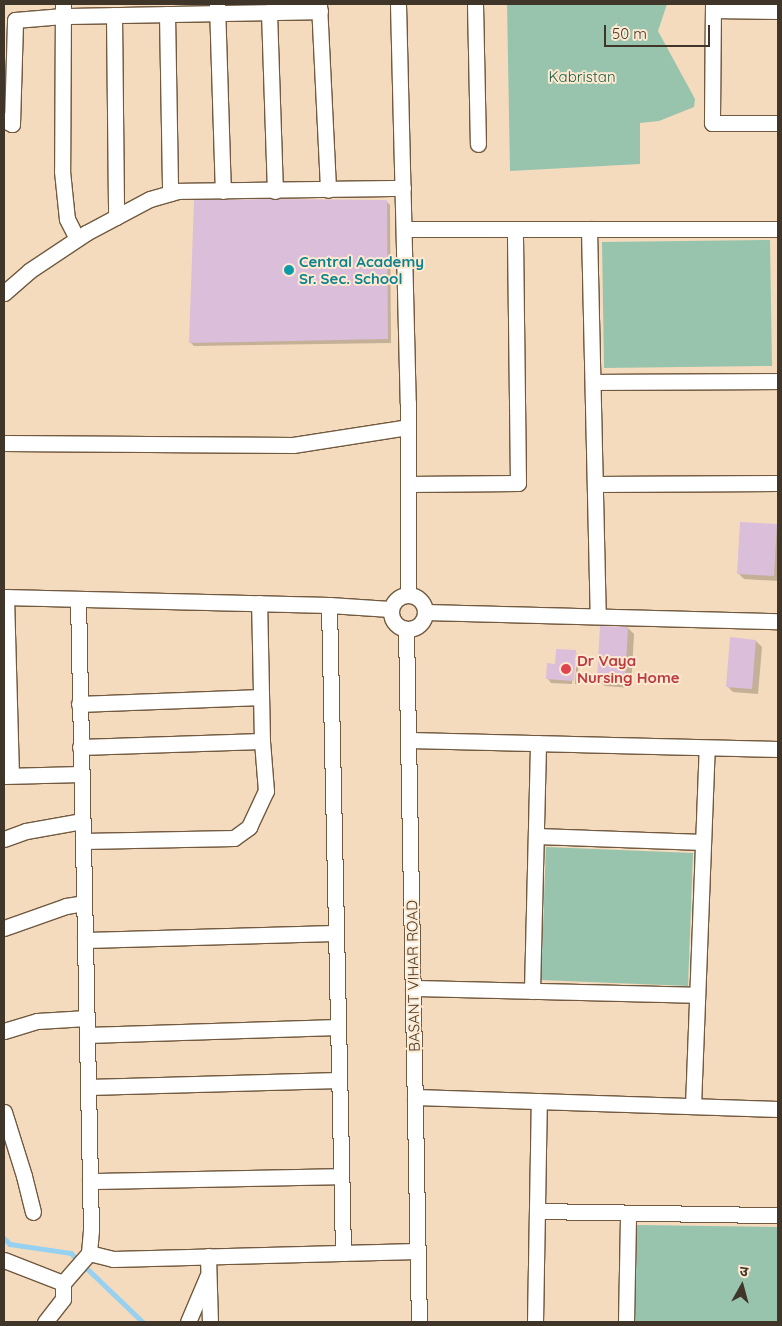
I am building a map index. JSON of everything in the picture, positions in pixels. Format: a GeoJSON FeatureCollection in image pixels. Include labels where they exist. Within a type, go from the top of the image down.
{"type":"FeatureCollection","features":[{"type":"Feature","properties":{"kind":"street"},"geometry":{"type":"LineString","coordinates":[[398,4],[408,426],[408,594]]}},
{"type":"Feature","properties":{"kind":"street"},"geometry":{"type":"LineString","coordinates":[[475,4],[478,144]]}},
{"type":"Feature","properties":{"kind":"street"},"geometry":{"type":"LineString","coordinates":[[4,120],[12,124],[15,20],[63,10],[114,15],[167,14],[217,8],[269,12],[320,7],[328,190]]}},
{"type":"Feature","properties":{"kind":"street"},"geometry":{"type":"LineString","coordinates":[[778,11],[713,7],[712,123],[778,124]]}},
{"type":"Feature","properties":{"kind":"street"},"geometry":{"type":"LineString","coordinates":[[217,8],[223,192]]}},
{"type":"Feature","properties":{"kind":"street"},"geometry":{"type":"LineString","coordinates":[[63,10],[62,171],[67,219],[77,239]]}},
{"type":"Feature","properties":{"kind":"street"},"geometry":{"type":"LineString","coordinates":[[269,12],[275,191]]}},
{"type":"Feature","properties":{"kind":"street"},"geometry":{"type":"LineString","coordinates":[[167,14],[170,194]]}},
{"type":"Feature","properties":{"kind":"street"},"geometry":{"type":"LineString","coordinates":[[114,15],[116,217]]}},
{"type":"Feature","properties":{"kind":"street"},"geometry":{"type":"LineString","coordinates":[[4,293],[30,271],[77,239],[150,199],[178,191],[223,192],[403,188]]}},
{"type":"Feature","properties":{"kind":"street"},"geometry":{"type":"LineString","coordinates":[[404,229],[778,229]]}},
{"type":"Feature","properties":{"kind":"street"},"geometry":{"type":"LineString","coordinates":[[408,484],[518,483],[515,229]]}},
{"type":"Feature","properties":{"kind":"street"},"geometry":{"type":"LineString","coordinates":[[589,229],[598,616]]}},
{"type":"Feature","properties":{"kind":"street"},"geometry":{"type":"LineString","coordinates":[[592,382],[778,381]]}},
{"type":"Feature","properties":{"kind":"street"},"geometry":{"type":"LineString","coordinates":[[4,443],[293,445],[408,426]]}},
{"type":"Feature","properties":{"kind":"street"},"geometry":{"type":"LineString","coordinates":[[595,484],[778,483]]}},
{"type":"Feature","properties":{"kind":"street"},"geometry":{"type":"LineString","coordinates":[[408,594],[420,599],[425,612],[424,620],[419,625],[406,629],[394,623],[390,609],[396,599],[408,594]]}},
{"type":"Feature","properties":{"kind":"street"},"geometry":{"type":"LineString","coordinates":[[81,774],[7,775],[5,597],[329,605],[390,609]]}},
{"type":"Feature","properties":{"kind":"street"},"geometry":{"type":"LineString","coordinates":[[45,1322],[64,1299],[68,1277],[89,1253],[91,1230],[78,599]]}},
{"type":"Feature","properties":{"kind":"street"},"geometry":{"type":"LineString","coordinates":[[83,841],[234,838],[249,827],[266,791],[262,741],[259,603]]}},
{"type":"Feature","properties":{"kind":"street"},"geometry":{"type":"LineString","coordinates":[[329,605],[343,1253]]}},
{"type":"Feature","properties":{"kind":"street"},"geometry":{"type":"LineString","coordinates":[[425,612],[778,621]]}},
{"type":"Feature","properties":{"kind":"street","name":"BASANT VIHAR ROAD"},"geometry":{"type":"LineString","coordinates":[[406,629],[419,1322]]}},
{"type":"Feature","properties":{"kind":"street"},"geometry":{"type":"LineString","coordinates":[[79,704],[261,697]]}},
{"type":"Feature","properties":{"kind":"street"},"geometry":{"type":"LineString","coordinates":[[409,740],[778,749]]}},
{"type":"Feature","properties":{"kind":"street"},"geometry":{"type":"LineString","coordinates":[[80,747],[262,741]]}},
{"type":"Feature","properties":{"kind":"street"},"geometry":{"type":"LineString","coordinates":[[532,991],[538,743]]}},
{"type":"Feature","properties":{"kind":"street"},"geometry":{"type":"LineString","coordinates":[[693,1106],[706,748]]}},
{"type":"Feature","properties":{"kind":"street"},"geometry":{"type":"LineString","coordinates":[[4,839],[26,830],[82,821]]}},
{"type":"Feature","properties":{"kind":"street"},"geometry":{"type":"LineString","coordinates":[[536,836],[703,842]]}},
{"type":"Feature","properties":{"kind":"street"},"geometry":{"type":"LineString","coordinates":[[4,928],[66,906],[84,903]]}},
{"type":"Feature","properties":{"kind":"street"},"geometry":{"type":"LineString","coordinates":[[85,940],[336,933]]}},
{"type":"Feature","properties":{"kind":"street"},"geometry":{"type":"LineString","coordinates":[[413,988],[697,995]]}},
{"type":"Feature","properties":{"kind":"street"},"geometry":{"type":"LineString","coordinates":[[4,1031],[38,1021],[87,1018]]}},
{"type":"Feature","properties":{"kind":"street"},"geometry":{"type":"LineString","coordinates":[[87,1035],[338,1027]]}},
{"type":"Feature","properties":{"kind":"street"},"geometry":{"type":"LineString","coordinates":[[88,1088],[339,1080]]}},
{"type":"Feature","properties":{"kind":"street"},"geometry":{"type":"LineString","coordinates":[[415,1097],[778,1109]]}},
{"type":"Feature","properties":{"kind":"street"},"geometry":{"type":"LineString","coordinates":[[535,1322],[539,1101]]}},
{"type":"Feature","properties":{"kind":"street"},"geometry":{"type":"LineString","coordinates":[[4,1112],[33,1212]]}},
{"type":"Feature","properties":{"kind":"street"},"geometry":{"type":"LineString","coordinates":[[90,1181],[341,1176]]}},
{"type":"Feature","properties":{"kind":"street"},"geometry":{"type":"LineString","coordinates":[[537,1211],[778,1215]]}},
{"type":"Feature","properties":{"kind":"street"},"geometry":{"type":"LineString","coordinates":[[626,1322],[628,1213]]}},
{"type":"Feature","properties":{"kind":"street"},"geometry":{"type":"LineString","coordinates":[[89,1253],[113,1259],[417,1251]]}},
{"type":"Feature","properties":{"kind":"street"},"geometry":{"type":"LineString","coordinates":[[208,1256],[210,1322]]}},
{"type":"Feature","properties":{"kind":"street"},"geometry":{"type":"LineString","coordinates":[[4,1260],[68,1277]]}},
{"type":"Feature","properties":{"kind":"street"},"geometry":{"type":"LineString","coordinates":[[188,1322],[209,1272]]}},
{"type":"Feature","properties":{"kind":"green space","name":"Kabristan"},"geometry":{"type":"Polygon","coordinates":[[[507,4],[667,4],[658,31],[695,99],[694,107],[659,121],[640,123],[640,164],[510,171],[507,4]]]}},
{"type":"Feature","properties":{"kind":"green space"},"geometry":{"type":"Polygon","coordinates":[[[770,240],[772,366],[604,368],[602,242],[770,240]]]}},
{"type":"Feature","properties":{"kind":"green space"},"geometry":{"type":"Polygon","coordinates":[[[546,847],[693,853],[688,986],[541,980],[546,847]]]}},
{"type":"Feature","properties":{"kind":"green space"},"geometry":{"type":"Polygon","coordinates":[[[637,1225],[778,1227],[778,1322],[635,1322],[637,1225]]]}},
{"type":"Feature","properties":{"kind":"building","name":"Central Academy Sr. Sec. School"},"geometry":{"type":"Polygon","coordinates":[[[194,200],[387,200],[388,339],[189,343],[194,200]]]}},
{"type":"Feature","properties":{"kind":"building"},"geometry":{"type":"Polygon","coordinates":[[[740,522],[777,524],[774,576],[737,574],[740,522]]]}},
{"type":"Feature","properties":{"kind":"building"},"geometry":{"type":"Polygon","coordinates":[[[600,626],[628,627],[625,682],[597,681],[600,626]]]}},
{"type":"Feature","properties":{"kind":"building"},"geometry":{"type":"Polygon","coordinates":[[[730,637],[756,640],[752,689],[726,687],[730,637]]]}},
{"type":"Feature","properties":{"kind":"building"},"geometry":{"type":"Polygon","coordinates":[[[556,649],[576,650],[574,681],[546,679],[547,663],[555,664],[556,649]]]}},
{"type":"Feature","properties":{"kind":"waterway"},"geometry":{"type":"LineString","coordinates":[[4,1238],[10,1244],[71,1253],[143,1322]]}},
{"type":"Feature","properties":{"kind":"place","name":"Central Academy Sr. Sec. School"},"geometry":{"type":"Point","coordinates":[289,270]}},
{"type":"Feature","properties":{"kind":"place","name":"Dr Vaya Nursing Home"},"geometry":{"type":"Point","coordinates":[566,669]}}]}
